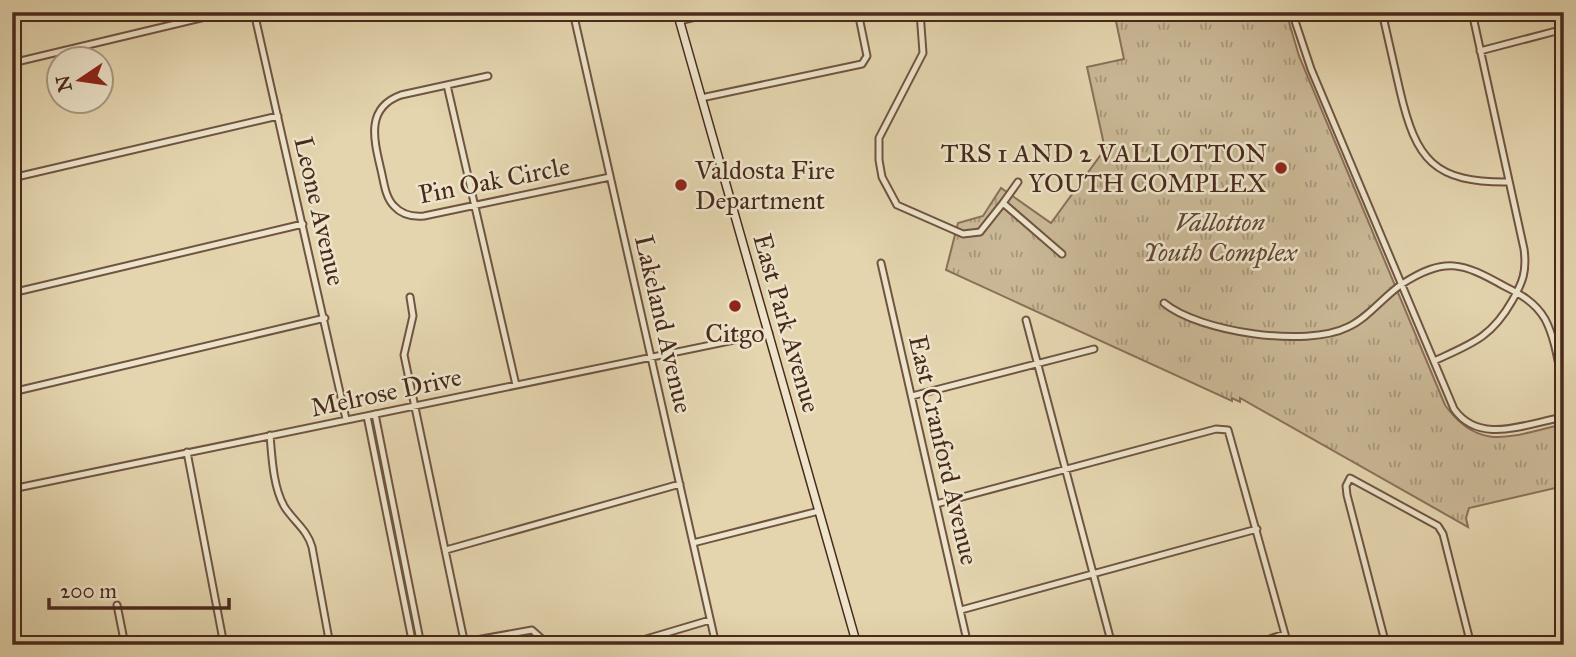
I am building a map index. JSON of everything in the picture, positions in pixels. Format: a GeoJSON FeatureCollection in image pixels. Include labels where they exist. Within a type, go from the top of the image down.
{"type":"FeatureCollection","features":[{"type":"Feature","properties":{"kind":"main road","name":"East Park Avenue"},"geometry":{"type":"LineString","coordinates":[[678,16],[856,645]]}},
{"type":"Feature","properties":{"kind":"street"},"geometry":{"type":"LineString","coordinates":[[12,63],[226,12]]}},
{"type":"Feature","properties":{"kind":"street","name":"Leone Avenue"},"geometry":{"type":"LineString","coordinates":[[254,12],[346,419]]}},
{"type":"Feature","properties":{"kind":"street","name":"Lakeland Avenue"},"geometry":{"type":"LineString","coordinates":[[573,12],[716,645]]}},
{"type":"Feature","properties":{"kind":"street"},"geometry":{"type":"LineString","coordinates":[[678,16],[718,12]]}},
{"type":"Feature","properties":{"kind":"street"},"geometry":{"type":"LineString","coordinates":[[701,97],[862,64],[867,56],[859,12]]}},
{"type":"Feature","properties":{"kind":"street"},"geometry":{"type":"LineString","coordinates":[[920,12],[923,53],[879,138],[879,160],[888,192],[897,205],[963,234],[980,232],[1018,182]]}},
{"type":"Feature","properties":{"kind":"street"},"geometry":{"type":"LineString","coordinates":[[1292,12],[1306,59],[1454,409],[1474,427],[1491,431],[1564,417]]}},
{"type":"Feature","properties":{"kind":"street"},"geometry":{"type":"LineString","coordinates":[[1382,12],[1409,128],[1421,152],[1436,166],[1454,176],[1480,182],[1508,182]]}},
{"type":"Feature","properties":{"kind":"street"},"geometry":{"type":"LineString","coordinates":[[1434,360],[1488,334],[1502,318],[1524,282],[1525,263],[1472,12]]}},
{"type":"Feature","properties":{"kind":"street"},"geometry":{"type":"LineString","coordinates":[[1561,12],[1564,23]]}},
{"type":"Feature","properties":{"kind":"street"},"geometry":{"type":"LineString","coordinates":[[1480,51],[1564,29]]}},
{"type":"Feature","properties":{"kind":"street"},"geometry":{"type":"LineString","coordinates":[[488,76],[447,85],[516,385]]}},
{"type":"Feature","properties":{"kind":"street","name":"Pin Oak Circle"},"geometry":{"type":"LineString","coordinates":[[447,85],[388,100],[377,113],[373,126],[374,142],[387,195],[401,212],[418,216],[475,207],[610,177]]}},
{"type":"Feature","properties":{"kind":"street"},"geometry":{"type":"LineString","coordinates":[[12,178],[278,116]]}},
{"type":"Feature","properties":{"kind":"street"},"geometry":{"type":"LineString","coordinates":[[1003,203],[1062,254]]}},
{"type":"Feature","properties":{"kind":"street"},"geometry":{"type":"LineString","coordinates":[[12,293],[303,224]]}},
{"type":"Feature","properties":{"kind":"street","name":"East Cranford Avenue"},"geometry":{"type":"LineString","coordinates":[[881,263],[968,645]]}},
{"type":"Feature","properties":{"kind":"street"},"geometry":{"type":"LineString","coordinates":[[1164,303],[1181,314],[1234,329],[1268,336],[1315,335],[1349,327],[1401,285],[1436,269],[1458,265],[1472,268],[1530,300],[1544,318],[1564,391]]}},
{"type":"Feature","properties":{"kind":"street"},"geometry":{"type":"LineString","coordinates":[[410,297],[412,326],[404,355],[465,644],[532,631],[541,638],[544,645]]}},
{"type":"Feature","properties":{"kind":"street"},"geometry":{"type":"LineString","coordinates":[[12,392],[325,318]]}},
{"type":"Feature","properties":{"kind":"street"},"geometry":{"type":"LineString","coordinates":[[1026,320],[1112,645]]}},
{"type":"Feature","properties":{"kind":"street","name":"Melrose Drive"},"geometry":{"type":"LineString","coordinates":[[12,489],[769,333]]}},
{"type":"Feature","properties":{"kind":"street"},"geometry":{"type":"LineString","coordinates":[[912,396],[1094,349]]}},
{"type":"Feature","properties":{"kind":"street"},"geometry":{"type":"LineString","coordinates":[[375,414],[421,645]]}},
{"type":"Feature","properties":{"kind":"street"},"geometry":{"type":"LineString","coordinates":[[367,416],[413,645]]}},
{"type":"Feature","properties":{"kind":"street"},"geometry":{"type":"LineString","coordinates":[[936,504],[1221,428],[1232,434],[1288,645]]}},
{"type":"Feature","properties":{"kind":"street"},"geometry":{"type":"LineString","coordinates":[[270,435],[280,498],[287,511],[308,534],[313,547],[330,645]]}},
{"type":"Feature","properties":{"kind":"street"},"geometry":{"type":"LineString","coordinates":[[187,452],[224,645]]}},
{"type":"Feature","properties":{"kind":"street"},"geometry":{"type":"LineString","coordinates":[[375,458],[384,456]]}},
{"type":"Feature","properties":{"kind":"street"},"geometry":{"type":"LineString","coordinates":[[1386,645],[1347,495],[1346,486],[1350,478],[1386,495],[1437,527],[1443,534],[1471,645]]}},
{"type":"Feature","properties":{"kind":"street"},"geometry":{"type":"LineString","coordinates":[[446,550],[680,484]]}},
{"type":"Feature","properties":{"kind":"street"},"geometry":{"type":"LineString","coordinates":[[382,493],[391,491]]}},
{"type":"Feature","properties":{"kind":"street"},"geometry":{"type":"LineString","coordinates":[[693,543],[819,511]]}},
{"type":"Feature","properties":{"kind":"street"},"geometry":{"type":"LineString","coordinates":[[389,527],[398,525]]}},
{"type":"Feature","properties":{"kind":"street"},"geometry":{"type":"LineString","coordinates":[[961,610],[1257,529]]}},
{"type":"Feature","properties":{"kind":"street"},"geometry":{"type":"LineString","coordinates":[[396,562],[405,560]]}},
{"type":"Feature","properties":{"kind":"street"},"geometry":{"type":"LineString","coordinates":[[403,596],[411,594]]}},
{"type":"Feature","properties":{"kind":"street"},"geometry":{"type":"LineString","coordinates":[[117,605],[125,645]]}},
{"type":"Feature","properties":{"kind":"street"},"geometry":{"type":"LineString","coordinates":[[626,645],[710,620]]}},
{"type":"Feature","properties":{"kind":"street"},"geometry":{"type":"LineString","coordinates":[[1251,645],[1285,634]]}},
{"type":"Feature","properties":{"kind":"green space","name":"Vallotton Youth Complex"},"geometry":{"type":"Polygon","coordinates":[[[1114,12],[1286,12],[1299,56],[1445,405],[1471,430],[1485,435],[1513,436],[1564,424],[1564,486],[1469,508],[1466,518],[1468,527],[1240,398],[1240,402],[1232,398],[1232,401],[946,270],[958,223],[983,216],[1001,188],[1051,223],[1105,149],[1087,67],[1124,59],[1114,12]]]}},
{"type":"Feature","properties":{"kind":"place","name":"TRS 1 AND 2 VALLOTTON YOUTH COMPLEX"},"geometry":{"type":"Point","coordinates":[1281,168]}},
{"type":"Feature","properties":{"kind":"place","name":"Valdosta Fire Department"},"geometry":{"type":"Point","coordinates":[681,185]}},
{"type":"Feature","properties":{"kind":"place","name":"Citgo"},"geometry":{"type":"Point","coordinates":[735,306]}}]}
